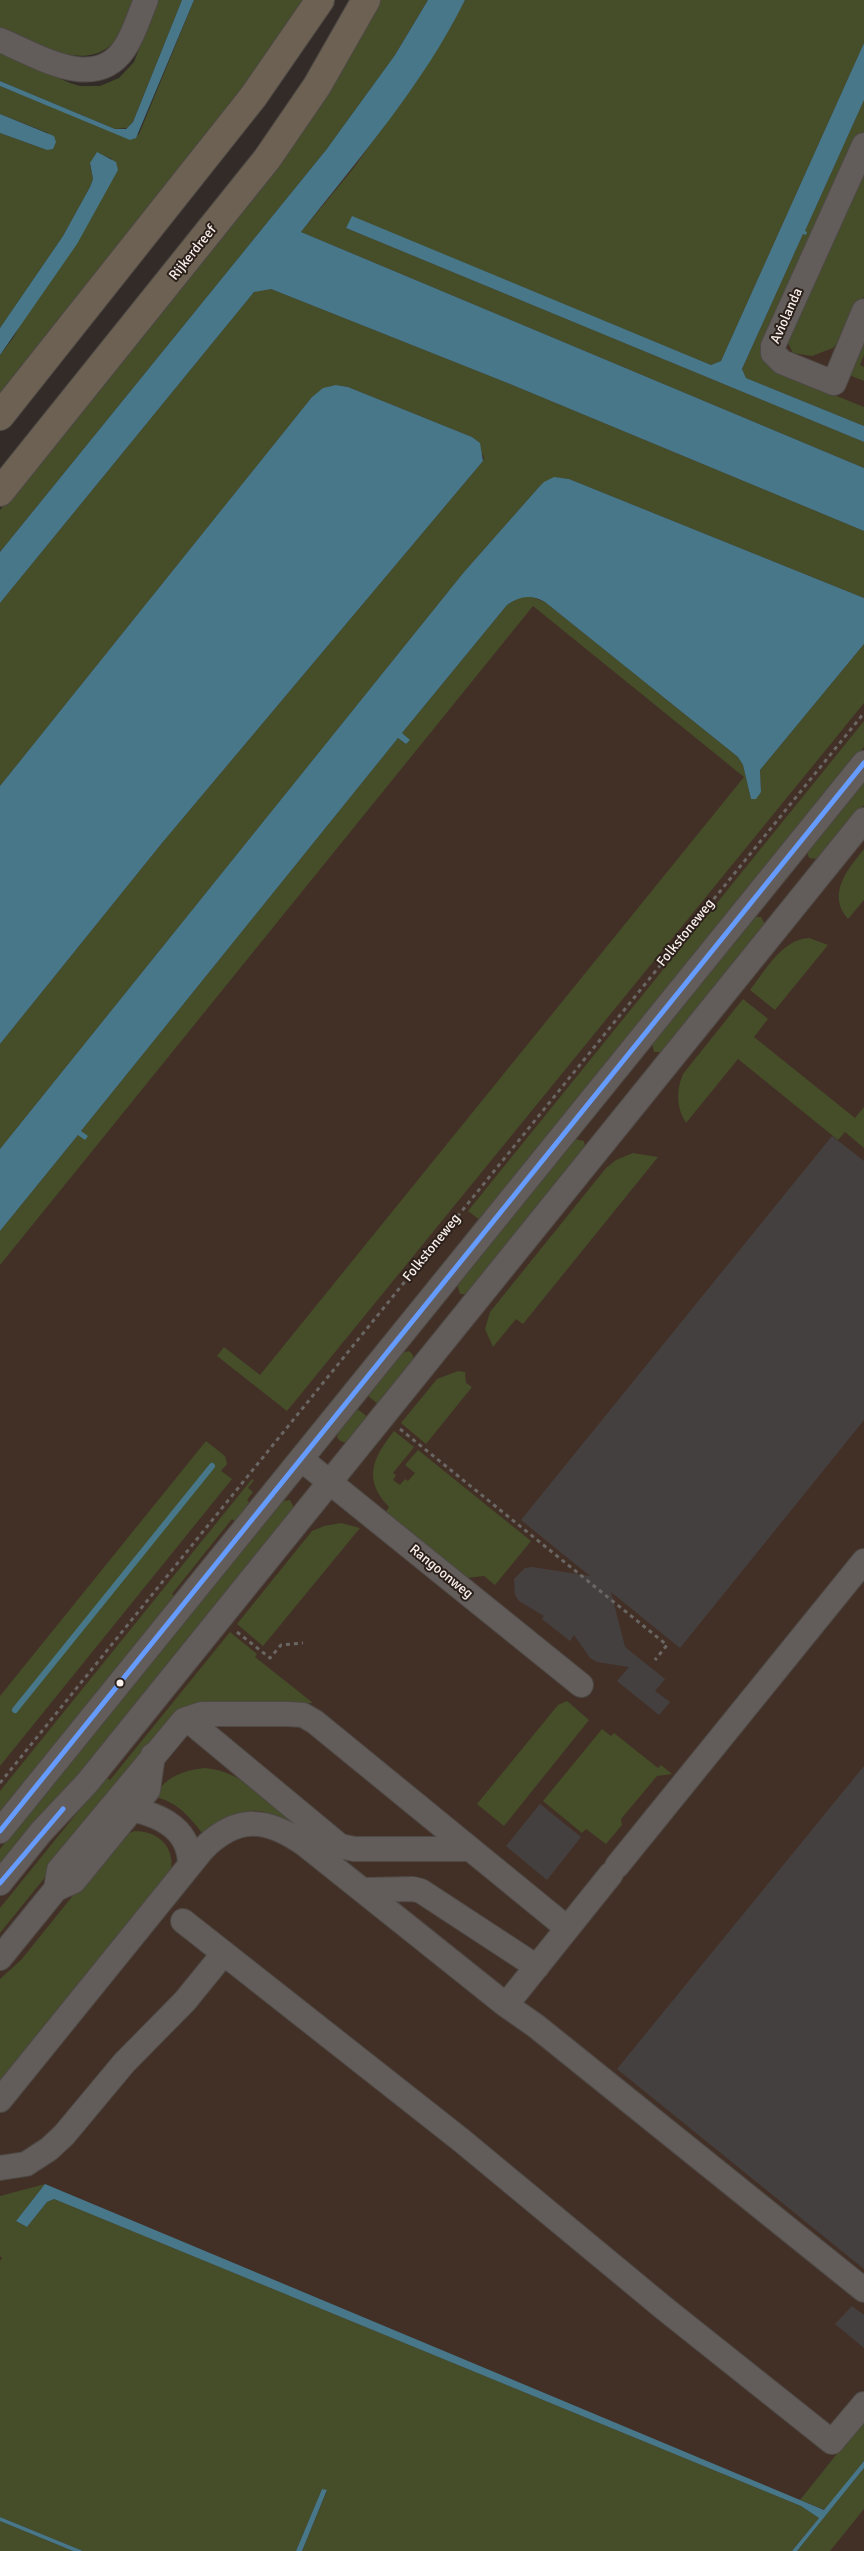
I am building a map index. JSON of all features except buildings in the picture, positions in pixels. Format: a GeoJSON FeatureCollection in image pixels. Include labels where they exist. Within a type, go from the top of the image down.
{"type":"FeatureCollection","features":[{"type":"Feature","properties":{"kind":"highway"},"geometry":{"type":"LineString","coordinates":[[0,416],[253,97],[299,34],[320,0]]}},
{"type":"Feature","properties":{"kind":"highway","name":"Rijkerdreef"},"geometry":{"type":"LineString","coordinates":[[0,492],[267,159],[317,86],[366,0]]}},
{"type":"Feature","properties":{"kind":"street"},"geometry":{"type":"LineString","coordinates":[[0,40],[74,70],[100,68],[114,61],[124,50],[146,0]]}},
{"type":"Feature","properties":{"kind":"street","name":"Aviolanda"},"geometry":{"type":"LineString","coordinates":[[864,145],[773,346],[773,353],[782,362],[834,383],[864,312]]}},
{"type":"Feature","properties":{"kind":"street"},"geometry":{"type":"LineString","coordinates":[[0,1831],[864,763]]}},
{"type":"Feature","properties":{"kind":"street"},"geometry":{"type":"LineString","coordinates":[[0,1883],[41,1832],[87,1783],[864,820]]}},
{"type":"Feature","properties":{"kind":"street"},"geometry":{"type":"LineString","coordinates":[[770,879],[798,902]]}},
{"type":"Feature","properties":{"kind":"street"},"geometry":{"type":"LineString","coordinates":[[604,1085],[632,1108]]}},
{"type":"Feature","properties":{"kind":"street"},"geometry":{"type":"LineString","coordinates":[[421,1311],[450,1334]]}},
{"type":"Feature","properties":{"kind":"street","name":"Rangoonweg"},"geometry":{"type":"LineString","coordinates":[[301,1459],[581,1685]]}},
{"type":"Feature","properties":{"kind":"street"},"geometry":{"type":"LineString","coordinates":[[506,2005],[864,1561]]}},
{"type":"Feature","properties":{"kind":"street"},"geometry":{"type":"LineString","coordinates":[[0,1958],[56,1889],[60,1870],[122,1807],[153,1755],[176,1726],[186,1719],[202,1714],[300,1714],[309,1718],[567,1928]]}},
{"type":"Feature","properties":{"kind":"street"},"geometry":{"type":"LineString","coordinates":[[186,1719],[340,1846],[354,1849],[470,1849]]}},
{"type":"Feature","properties":{"kind":"street"},"geometry":{"type":"LineString","coordinates":[[122,1807],[160,1817],[177,1829],[186,1845],[190,1865]]}},
{"type":"Feature","properties":{"kind":"street"},"geometry":{"type":"LineString","coordinates":[[0,2100],[213,1839],[223,1831],[234,1826],[256,1823],[277,1828],[297,1839],[506,2005],[536,2026],[864,2290]]}},
{"type":"Feature","properties":{"kind":"street"},"geometry":{"type":"LineString","coordinates":[[362,1890],[409,1889],[421,1891],[537,1967]]}},
{"type":"Feature","properties":{"kind":"street"},"geometry":{"type":"LineString","coordinates":[[183,1921],[461,2140],[665,2309],[832,2442],[864,2404]]}},
{"type":"Feature","properties":{"kind":"street"},"geometry":{"type":"LineString","coordinates":[[0,2168],[26,2164],[49,2149],[64,2135],[124,2063],[185,2001],[224,1953]]}},
{"type":"Feature","properties":{"kind":"path","name":"Folkstoneweg"},"geometry":{"type":"LineString","coordinates":[[0,1783],[864,713]]}},
{"type":"Feature","properties":{"kind":"path"},"geometry":{"type":"LineString","coordinates":[[384,1416],[666,1645],[655,1660]]}},
{"type":"Feature","properties":{"kind":"path"},"geometry":{"type":"LineString","coordinates":[[220,1618],[270,1658],[281,1645],[303,1643]]}},
{"type":"Feature","properties":{"kind":"shaded area"},"geometry":{"type":"Polygon","coordinates":[[[465,0],[864,0],[864,2551],[0,2551],[0,603],[134,437],[460,10],[465,0]]]}},
{"type":"Feature","properties":{"kind":"green space"},"geometry":{"type":"Polygon","coordinates":[[[0,0],[134,0],[121,32],[109,46],[96,54],[80,56],[47,49],[0,28],[0,0]]]}},
{"type":"Feature","properties":{"kind":"green space"},"geometry":{"type":"Polygon","coordinates":[[[158,0],[182,0],[133,122],[127,128],[115,129],[0,81],[0,53],[80,86],[100,86],[119,78],[134,62],[158,0]]]}},
{"type":"Feature","properties":{"kind":"green space"},"geometry":{"type":"Polygon","coordinates":[[[194,0],[306,0],[263,65],[0,395],[0,355],[13,338],[112,159],[97,153],[90,165],[93,179],[90,187],[63,236],[0,328],[0,133],[47,150],[48,133],[0,114],[0,86],[133,139],[139,134],[194,0]]]}},
{"type":"Feature","properties":{"kind":"green space"},"geometry":{"type":"Polygon","coordinates":[[[379,0],[428,0],[395,55],[326,150],[0,552],[0,510],[59,437],[379,0]]]}},
{"type":"Feature","properties":{"kind":"green space"},"geometry":{"type":"Polygon","coordinates":[[[465,0],[864,0],[864,43],[721,361],[711,365],[352,217],[346,228],[864,442],[864,468],[301,232],[352,170],[408,93],[465,0]]]}},
{"type":"Feature","properties":{"kind":"green space"},"geometry":{"type":"Polygon","coordinates":[[[864,100],[864,132],[768,345],[766,361],[772,370],[864,407],[864,426],[746,378],[742,369],[803,234],[807,233],[805,231],[864,100]]]}},
{"type":"Feature","properties":{"kind":"green space"},"geometry":{"type":"Polygon","coordinates":[[[864,160],[864,296],[850,329],[833,348],[812,356],[793,353],[786,339],[864,160]]]}},
{"type":"Feature","properties":{"kind":"green space"},"geometry":{"type":"Polygon","coordinates":[[[262,289],[271,289],[510,384],[864,531],[864,598],[569,479],[560,478],[539,487],[464,572],[0,1149],[0,1044],[162,843],[483,461],[484,457],[472,437],[348,387],[333,386],[320,391],[312,397],[0,786],[0,603],[254,292],[262,289]]]}},
{"type":"Feature","properties":{"kind":"green space"},"geometry":{"type":"Polygon","coordinates":[[[864,325],[864,355],[860,365],[864,367],[864,381],[844,373],[864,325]]]}},
{"type":"Feature","properties":{"kind":"green space"},"geometry":{"type":"Polygon","coordinates":[[[529,596],[545,602],[738,757],[743,765],[751,799],[761,792],[760,770],[864,644],[864,703],[287,1411],[217,1356],[224,1347],[260,1375],[744,777],[533,606],[0,1265],[0,1231],[78,1135],[87,1137],[81,1131],[398,738],[406,744],[409,740],[402,733],[507,605],[518,598],[529,596]]]}},
{"type":"Feature","properties":{"kind":"green space"},"geometry":{"type":"Polygon","coordinates":[[[864,721],[864,747],[481,1221],[468,1211],[864,721]]]}},
{"type":"Feature","properties":{"kind":"green space"},"geometry":{"type":"Polygon","coordinates":[[[864,779],[864,805],[823,856],[818,859],[809,858],[807,851],[864,779]]]}},
{"type":"Feature","properties":{"kind":"green space"},"geometry":{"type":"Polygon","coordinates":[[[864,849],[864,900],[848,919],[842,910],[839,891],[846,873],[864,849]]]}},
{"type":"Feature","properties":{"kind":"green space"},"geometry":{"type":"Polygon","coordinates":[[[754,917],[761,917],[765,924],[663,1052],[654,1052],[652,1043],[754,917]]]}},
{"type":"Feature","properties":{"kind":"green space"},"geometry":{"type":"Polygon","coordinates":[[[809,938],[828,945],[775,1010],[750,990],[768,965],[782,950],[799,940],[809,938]]]}},
{"type":"Feature","properties":{"kind":"green space"},"geometry":{"type":"Polygon","coordinates":[[[743,999],[768,1019],[754,1037],[855,1118],[864,1107],[864,1148],[845,1132],[838,1140],[738,1059],[686,1123],[680,1111],[678,1099],[683,1074],[743,999]]]}},
{"type":"Feature","properties":{"kind":"green space"},"geometry":{"type":"Polygon","coordinates":[[[575,1139],[584,1141],[585,1148],[468,1294],[460,1294],[457,1284],[575,1139]]]}},
{"type":"Feature","properties":{"kind":"green space"},"geometry":{"type":"Polygon","coordinates":[[[633,1153],[658,1157],[523,1324],[516,1319],[493,1347],[485,1329],[490,1312],[606,1168],[616,1160],[633,1153]]]}},
{"type":"Feature","properties":{"kind":"green space"},"geometry":{"type":"Polygon","coordinates":[[[409,1351],[413,1355],[413,1361],[379,1405],[367,1395],[401,1353],[409,1351]]]}},
{"type":"Feature","properties":{"kind":"green space"},"geometry":{"type":"Polygon","coordinates":[[[458,1371],[465,1372],[466,1383],[472,1387],[426,1444],[401,1423],[437,1379],[458,1371]]]}},
{"type":"Feature","properties":{"kind":"green space"},"geometry":{"type":"Polygon","coordinates":[[[356,1408],[369,1418],[347,1443],[340,1441],[337,1437],[339,1430],[356,1408]]]}},
{"type":"Feature","properties":{"kind":"green space"},"geometry":{"type":"Polygon","coordinates":[[[394,1431],[414,1447],[393,1473],[396,1475],[393,1480],[400,1485],[405,1479],[408,1481],[415,1473],[405,1465],[418,1450],[531,1541],[495,1585],[484,1576],[466,1578],[385,1513],[389,1507],[375,1487],[373,1469],[381,1450],[394,1431]]]}},
{"type":"Feature","properties":{"kind":"green space"},"geometry":{"type":"Polygon","coordinates":[[[206,1441],[225,1456],[227,1464],[221,1471],[232,1479],[0,1766],[0,1696],[206,1441]]]}},
{"type":"Feature","properties":{"kind":"green space"},"geometry":{"type":"Polygon","coordinates":[[[252,1479],[254,1480],[248,1488],[253,1492],[242,1512],[244,1514],[237,1523],[232,1519],[172,1594],[176,1598],[29,1780],[15,1792],[0,1811],[0,1791],[252,1479]]]}},
{"type":"Feature","properties":{"kind":"green space"},"geometry":{"type":"Polygon","coordinates":[[[290,1500],[294,1508],[0,1875],[0,1849],[282,1501],[290,1500]]]}},
{"type":"Feature","properties":{"kind":"green space"},"geometry":{"type":"Polygon","coordinates":[[[341,1523],[360,1528],[263,1646],[237,1624],[312,1531],[324,1526],[341,1523]]]}},
{"type":"Feature","properties":{"kind":"green space"},"geometry":{"type":"Polygon","coordinates":[[[230,1632],[257,1654],[255,1657],[313,1703],[194,1704],[182,1708],[0,1933],[0,1908],[106,1777],[110,1780],[230,1632]]]}},
{"type":"Feature","properties":{"kind":"green space"},"geometry":{"type":"Polygon","coordinates":[[[567,1701],[589,1720],[504,1826],[477,1804],[558,1705],[567,1701]]]}},
{"type":"Feature","properties":{"kind":"green space"},"geometry":{"type":"Polygon","coordinates":[[[602,1729],[611,1736],[614,1733],[658,1768],[661,1765],[672,1774],[657,1776],[621,1819],[622,1825],[606,1844],[586,1829],[582,1833],[543,1801],[602,1729]]]}},
{"type":"Feature","properties":{"kind":"green space"},"geometry":{"type":"Polygon","coordinates":[[[205,1768],[219,1770],[244,1781],[298,1824],[296,1827],[271,1814],[260,1811],[248,1811],[226,1818],[203,1834],[193,1821],[177,1807],[156,1797],[159,1790],[169,1780],[183,1773],[205,1768]]]}},
{"type":"Feature","properties":{"kind":"green space"},"geometry":{"type":"Polygon","coordinates":[[[135,1831],[151,1834],[163,1842],[170,1854],[171,1870],[0,2086],[0,1979],[21,1960],[117,1841],[126,1834],[135,1831]]]}},
{"type":"Feature","properties":{"kind":"green space"},"geometry":{"type":"Polygon","coordinates":[[[45,2184],[16,2221],[27,2227],[47,2202],[54,2199],[801,2506],[819,2518],[792,2551],[302,2551],[327,2491],[322,2489],[296,2551],[83,2551],[0,2517],[0,2261],[2,2258],[0,2256],[0,2196],[45,2184]]]}},
{"type":"Feature","properties":{"kind":"green space"},"geometry":{"type":"Polygon","coordinates":[[[864,2420],[864,2461],[825,2510],[800,2500],[864,2420]]]}},
{"type":"Feature","properties":{"kind":"green space"},"geometry":{"type":"Polygon","coordinates":[[[864,2468],[864,2509],[830,2551],[797,2551],[864,2468]]]}},
{"type":"Feature","properties":{"kind":"green space"},"geometry":{"type":"Polygon","coordinates":[[[0,2521],[73,2551],[0,2551],[0,2521]]]}},
{"type":"Feature","properties":{"kind":"water"},"geometry":{"type":"Polygon","coordinates":[[[182,0],[194,0],[136,138],[130,140],[0,86],[0,81],[115,129],[126,129],[133,122],[182,0]]]}},
{"type":"Feature","properties":{"kind":"water"},"geometry":{"type":"Polygon","coordinates":[[[428,0],[465,0],[430,62],[410,91],[301,232],[864,468],[864,531],[510,384],[271,289],[254,292],[0,603],[0,552],[326,150],[395,55],[428,0]]]}},
{"type":"Feature","properties":{"kind":"water"},"geometry":{"type":"Polygon","coordinates":[[[864,43],[864,100],[805,231],[807,232],[806,235],[803,234],[742,369],[746,378],[864,426],[864,442],[346,228],[352,216],[711,365],[721,361],[864,43]]]}},
{"type":"Feature","properties":{"kind":"water"},"geometry":{"type":"Polygon","coordinates":[[[0,114],[54,136],[56,142],[53,149],[47,150],[0,133],[0,114]]]}},
{"type":"Feature","properties":{"kind":"water"},"geometry":{"type":"Polygon","coordinates":[[[97,152],[116,162],[118,170],[77,244],[0,355],[0,328],[63,236],[90,187],[93,179],[90,163],[97,152]]]}},
{"type":"Feature","properties":{"kind":"water"},"geometry":{"type":"Polygon","coordinates":[[[336,385],[348,387],[472,437],[480,443],[483,461],[162,843],[0,1044],[0,786],[312,397],[323,388],[336,385]]]}},
{"type":"Feature","properties":{"kind":"water"},"geometry":{"type":"Polygon","coordinates":[[[554,477],[569,479],[864,598],[864,644],[760,770],[761,792],[756,799],[751,799],[743,765],[738,757],[545,602],[540,599],[526,597],[512,602],[507,605],[402,733],[410,740],[406,744],[398,738],[81,1131],[88,1136],[85,1140],[78,1135],[0,1231],[0,1149],[464,572],[539,487],[554,477]]]}},
{"type":"Feature","properties":{"kind":"water"},"geometry":{"type":"Polygon","coordinates":[[[45,2184],[824,2510],[864,2461],[864,2468],[797,2551],[792,2551],[819,2518],[801,2506],[54,2199],[47,2202],[27,2227],[16,2221],[45,2184]]]}},
{"type":"Feature","properties":{"kind":"water"},"geometry":{"type":"Polygon","coordinates":[[[322,2489],[327,2490],[302,2551],[296,2551],[322,2489]]]}},
{"type":"Feature","properties":{"kind":"water"},"geometry":{"type":"Polygon","coordinates":[[[0,2517],[83,2551],[73,2551],[0,2521],[0,2517]]]}},
{"type":"Feature","properties":{"kind":"waterway"},"geometry":{"type":"LineString","coordinates":[[15,1710],[212,1466]]}},
{"type":"Feature","properties":{"kind":"transit line"},"geometry":{"type":"LineString","coordinates":[[0,1831],[864,763]]}},
{"type":"Feature","properties":{"kind":"transit line"},"geometry":{"type":"LineString","coordinates":[[0,1883],[63,1809]]}}]}
